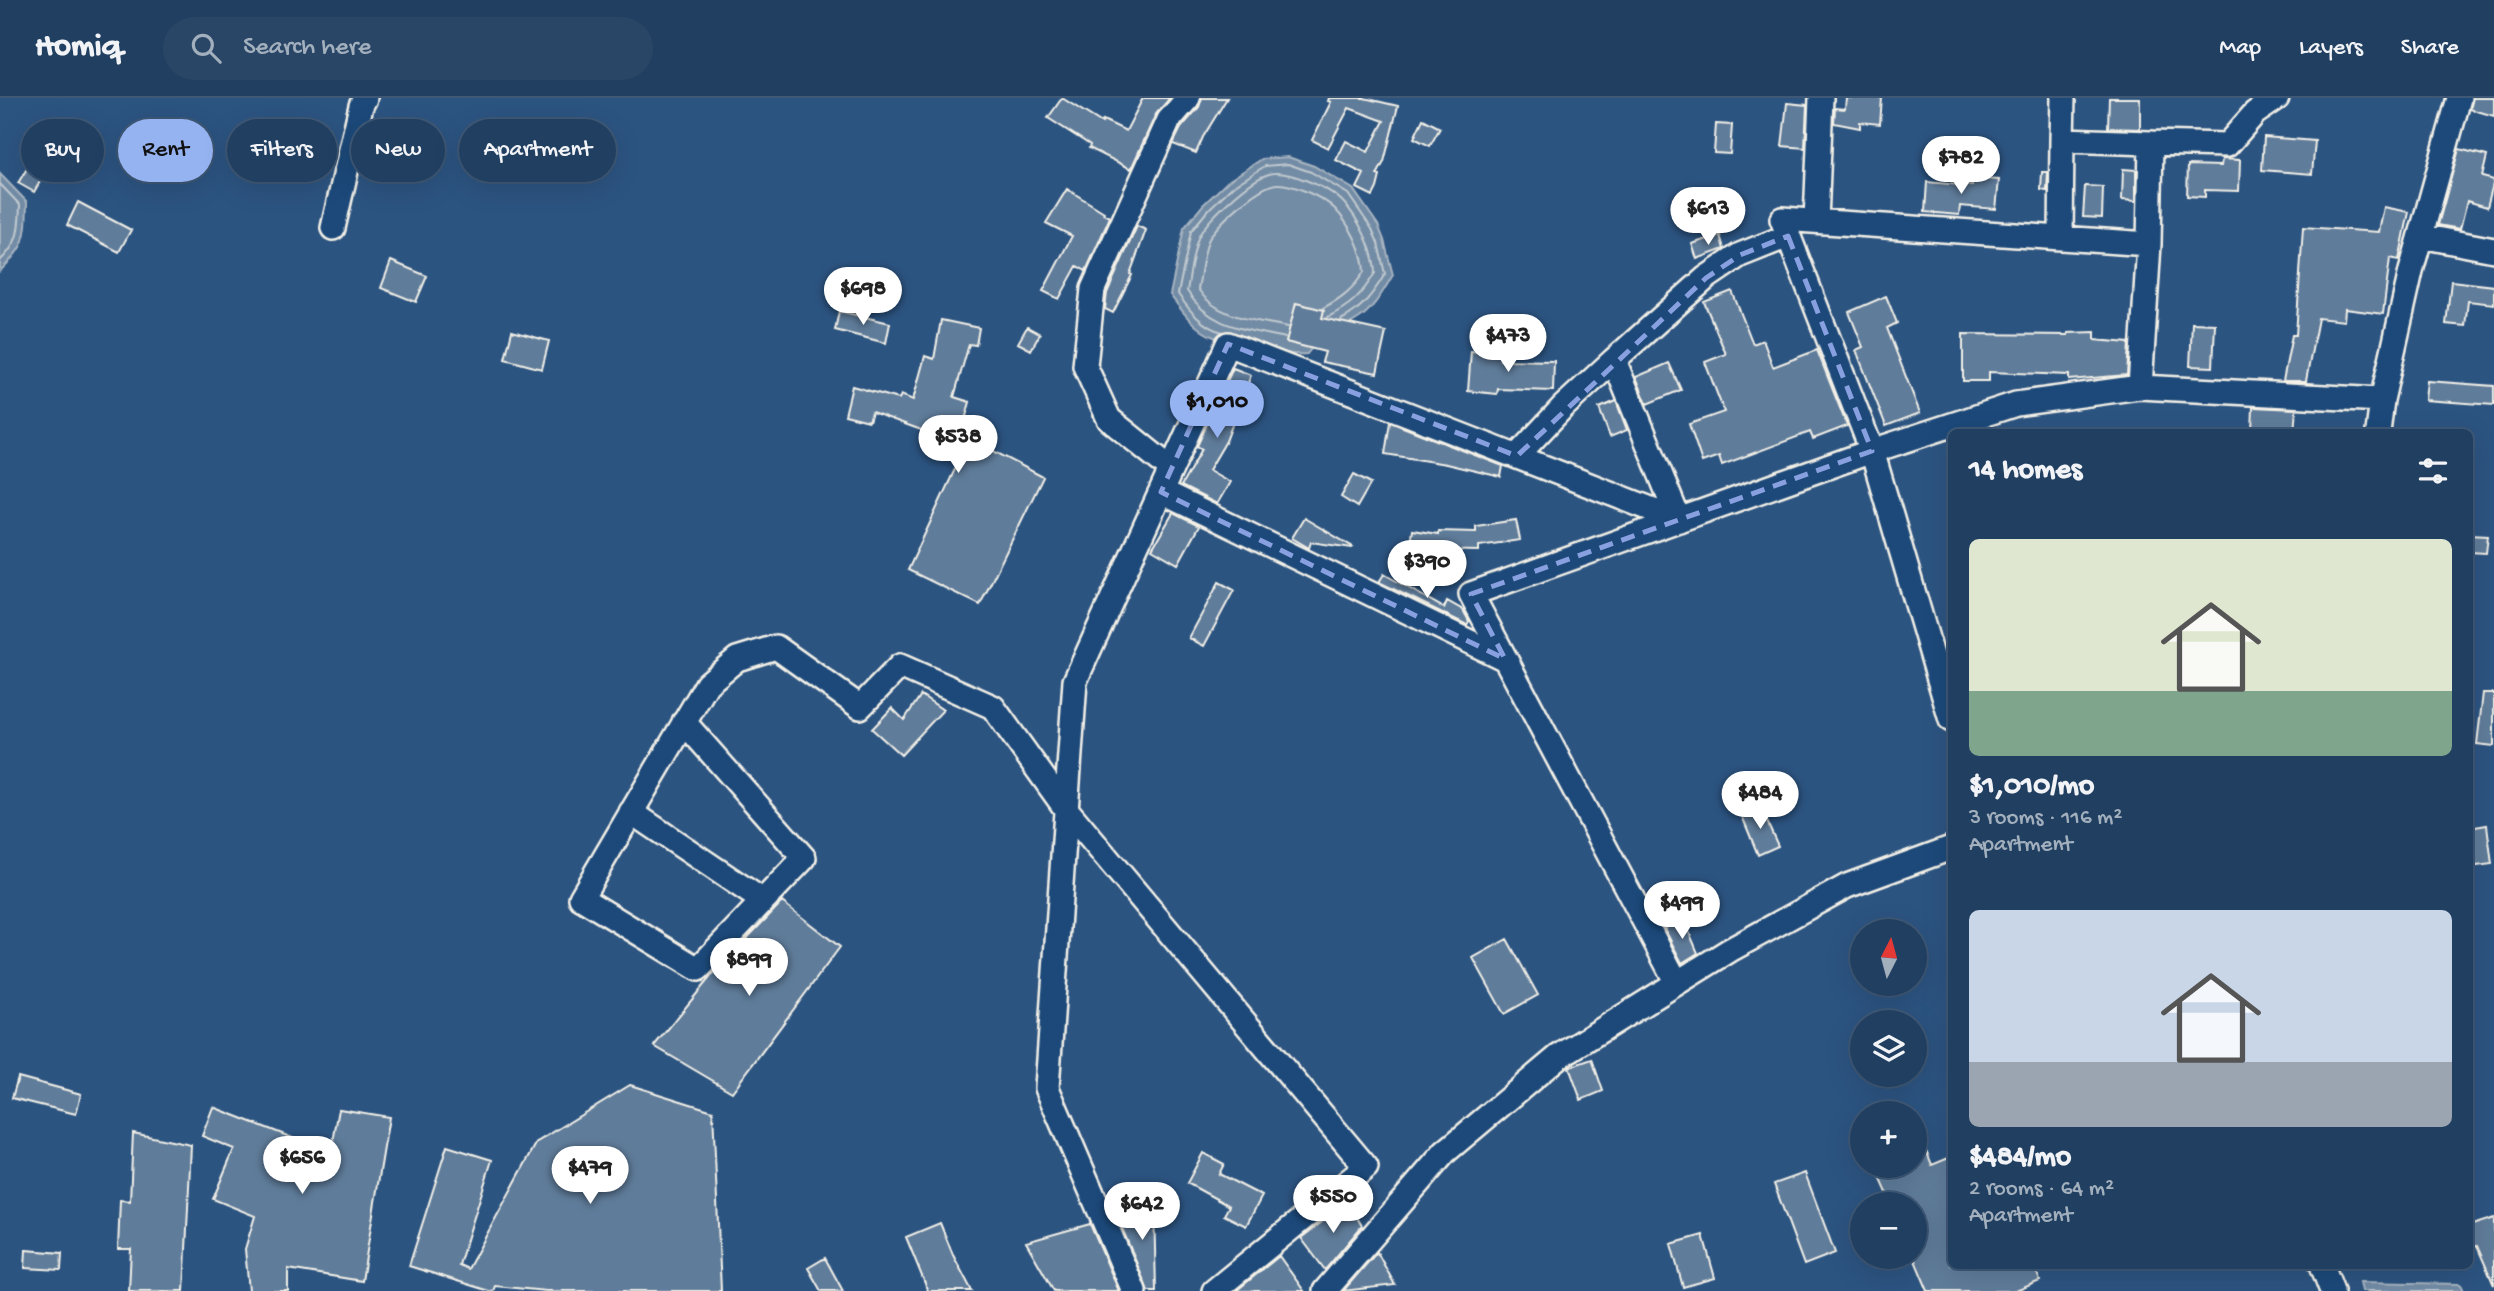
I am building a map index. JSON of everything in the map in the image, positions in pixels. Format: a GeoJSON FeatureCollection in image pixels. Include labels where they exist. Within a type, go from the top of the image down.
{"type":"FeatureCollection","features":[{"type":"Feature","properties":{"kind":"street"},"geometry":{"type":"LineString","coordinates":[[332,228],[365,98]]}},
{"type":"Feature","properties":{"kind":"street"},"geometry":{"type":"LineString","coordinates":[[1171,469],[1109,419],[1085,366],[1093,289],[1168,120],[1188,98]]}},
{"type":"Feature","properties":{"kind":"street"},"geometry":{"type":"LineString","coordinates":[[1816,220],[1821,98]]}},
{"type":"Feature","properties":{"kind":"street"},"geometry":{"type":"LineString","coordinates":[[2061,238],[2063,98]]}},
{"type":"Feature","properties":{"kind":"street"},"geometry":{"type":"LineString","coordinates":[[2062,140],[2227,145],[2255,114],[2277,98]]}},
{"type":"Feature","properties":{"kind":"street"},"geometry":{"type":"LineString","coordinates":[[2378,429],[2382,400],[2421,236],[2459,98]]}},
{"type":"Feature","properties":{"kind":"street"},"geometry":{"type":"LineString","coordinates":[[2140,387],[2149,244],[2151,143]]}},
{"type":"Feature","properties":{"kind":"street"},"geometry":{"type":"LineString","coordinates":[[1948,710],[1872,451],[1782,219],[2149,244]]}},
{"type":"Feature","properties":{"kind":"street"},"geometry":{"type":"LineString","coordinates":[[1517,456],[1562,408],[1706,278],[1740,255],[1788,236]]}},
{"type":"Feature","properties":{"kind":"street"},"geometry":{"type":"LineString","coordinates":[[2421,236],[2494,250]]}},
{"type":"Feature","properties":{"kind":"street"},"geometry":{"type":"LineString","coordinates":[[1134,1291],[1047,1088],[1075,681],[1228,344],[1679,520]]}},
{"type":"Feature","properties":{"kind":"street"},"geometry":{"type":"LineString","coordinates":[[1614,360],[1679,520]]}},
{"type":"Feature","properties":{"kind":"street"},"geometry":{"type":"LineString","coordinates":[[1677,983],[1471,594],[1872,451],[2016,404],[2140,387],[2382,400]]}},
{"type":"Feature","properties":{"kind":"street"},"geometry":{"type":"LineString","coordinates":[[1161,492],[1505,659]]}},
{"type":"Feature","properties":{"kind":"street"},"geometry":{"type":"LineString","coordinates":[[684,722],[804,858],[698,969],[581,898],[706,684],[737,659],[776,647],[860,707],[900,666],[993,707],[1066,809],[1366,1167],[1214,1291]]}},
{"type":"Feature","properties":{"kind":"street"},"geometry":{"type":"LineString","coordinates":[[631,812],[763,901]]}},
{"type":"Feature","properties":{"kind":"street"},"geometry":{"type":"LineString","coordinates":[[1325,1291],[1445,1152],[1558,1057],[1730,950],[1847,886],[1948,849]]}},
{"type":"Feature","properties":{"kind":"street"},"geometry":{"type":"LineString","coordinates":[[2324,1269],[2332,1291]]}},
{"type":"Feature","properties":{"kind":"highlighted area"},"geometry":{"type":"Polygon","coordinates":[[[1788,236],[1872,451],[1471,594],[1505,659],[1161,492],[1228,344],[1517,456],[1706,278],[1740,255],[1788,236]]]}},
{"type":"Feature","properties":{"kind":"water"},"geometry":{"type":"Polygon","coordinates":[[[1288,157],[1314,166],[1353,189],[1378,225],[1393,275],[1364,315],[1324,338],[1307,354],[1260,349],[1207,334],[1195,325],[1170,295],[1184,228],[1203,205],[1228,181],[1262,159],[1288,157]]]}},
{"type":"Feature","properties":{"kind":"water"},"geometry":{"type":"Polygon","coordinates":[[[0,174],[27,202],[23,240],[0,271],[0,174]]]}},
{"type":"Feature","properties":{"kind":"water"},"geometry":{"type":"Polygon","coordinates":[[[2360,1282],[2461,1284],[2464,1291],[2362,1291],[2360,1282]]]}},
{"type":"Feature","properties":{"kind":"building"},"geometry":{"type":"Polygon","coordinates":[[[1062,98],[1102,123],[1103,120],[1126,131],[1143,98],[1170,98],[1156,114],[1131,169],[1089,148],[1090,145],[1048,118],[1062,98]]]}},
{"type":"Feature","properties":{"kind":"building"},"geometry":{"type":"Polygon","coordinates":[[[1202,98],[1227,98],[1196,153],[1173,144],[1181,128],[1199,107],[1202,98]]]}},
{"type":"Feature","properties":{"kind":"building"},"geometry":{"type":"Polygon","coordinates":[[[1329,98],[1364,98],[1398,106],[1373,196],[1357,188],[1364,174],[1336,160],[1346,141],[1368,152],[1384,121],[1349,108],[1328,148],[1312,140],[1331,102],[1328,101],[1329,98]]]}},
{"type":"Feature","properties":{"kind":"building"},"geometry":{"type":"Polygon","coordinates":[[[1846,98],[1882,98],[1880,124],[1860,122],[1860,128],[1834,123],[1835,108],[1845,109],[1846,98]]]}},
{"type":"Feature","properties":{"kind":"building"},"geometry":{"type":"Polygon","coordinates":[[[2109,98],[2140,98],[2140,129],[2108,128],[2109,98]]]}},
{"type":"Feature","properties":{"kind":"building"},"geometry":{"type":"Polygon","coordinates":[[[2473,98],[2494,98],[2494,116],[2470,109],[2473,98]]]}},
{"type":"Feature","properties":{"kind":"building"},"geometry":{"type":"Polygon","coordinates":[[[1787,103],[1807,105],[1805,148],[1782,146],[1787,103]]]}},
{"type":"Feature","properties":{"kind":"building"},"geometry":{"type":"Polygon","coordinates":[[[1423,119],[1440,128],[1430,146],[1414,138],[1423,119]]]}},
{"type":"Feature","properties":{"kind":"building"},"geometry":{"type":"Polygon","coordinates":[[[1716,124],[1732,125],[1730,154],[1714,153],[1716,124]]]}},
{"type":"Feature","properties":{"kind":"building"},"geometry":{"type":"Polygon","coordinates":[[[2264,137],[2315,141],[2312,174],[2262,170],[2264,137]]]}},
{"type":"Feature","properties":{"kind":"building"},"geometry":{"type":"Polygon","coordinates":[[[2459,149],[2487,156],[2482,177],[2494,180],[2487,207],[2467,201],[2460,229],[2438,225],[2459,149]]]}},
{"type":"Feature","properties":{"kind":"building"},"geometry":{"type":"Polygon","coordinates":[[[2222,159],[2240,160],[2239,191],[2205,190],[2205,197],[2187,196],[2188,165],[2221,166],[2222,159]]]}},
{"type":"Feature","properties":{"kind":"building"},"geometry":{"type":"Polygon","coordinates":[[[2123,169],[2136,170],[2136,201],[2122,200],[2123,169]]]}},
{"type":"Feature","properties":{"kind":"building"},"geometry":{"type":"Polygon","coordinates":[[[2042,172],[2048,172],[2047,191],[2041,190],[2042,172]]]}},
{"type":"Feature","properties":{"kind":"building"},"geometry":{"type":"Polygon","coordinates":[[[21,178],[21,182],[40,182],[34,192],[18,183],[21,178]]]}},
{"type":"Feature","properties":{"kind":"building"},"geometry":{"type":"Polygon","coordinates":[[[1973,178],[1999,180],[1996,209],[1960,206],[1959,215],[1925,212],[1927,182],[1972,186],[1973,178]]]}},
{"type":"Feature","properties":{"kind":"building"},"geometry":{"type":"Polygon","coordinates":[[[2085,186],[2103,187],[2102,218],[2083,217],[2085,186]]]}},
{"type":"Feature","properties":{"kind":"building"},"geometry":{"type":"Polygon","coordinates":[[[1067,189],[1110,217],[1086,271],[1077,266],[1059,299],[1043,291],[1072,236],[1046,223],[1067,189]]]}},
{"type":"Feature","properties":{"kind":"building"},"geometry":{"type":"Polygon","coordinates":[[[78,202],[131,230],[119,252],[67,225],[78,202]]]}},
{"type":"Feature","properties":{"kind":"building"},"geometry":{"type":"Polygon","coordinates":[[[2384,207],[2409,212],[2399,260],[2390,258],[2383,314],[2345,309],[2344,321],[2318,318],[2306,381],[2283,381],[2292,335],[2296,335],[2303,227],[2379,232],[2384,207]]]}},
{"type":"Feature","properties":{"kind":"building"},"geometry":{"type":"Polygon","coordinates":[[[1137,226],[1146,230],[1130,274],[1132,275],[1113,313],[1105,309],[1107,293],[1137,226]]]}},
{"type":"Feature","properties":{"kind":"building"},"geometry":{"type":"Polygon","coordinates":[[[1720,235],[1724,249],[1697,259],[1692,244],[1720,235]]]}},
{"type":"Feature","properties":{"kind":"building"},"geometry":{"type":"Polygon","coordinates":[[[391,261],[427,276],[416,302],[381,288],[391,261]]]}},
{"type":"Feature","properties":{"kind":"building"},"geometry":{"type":"Polygon","coordinates":[[[2451,281],[2494,286],[2494,304],[2468,301],[2465,326],[2446,324],[2451,281]]]}},
{"type":"Feature","properties":{"kind":"building"},"geometry":{"type":"Polygon","coordinates":[[[1732,291],[1753,344],[1763,340],[1773,367],[1817,350],[1847,426],[1813,439],[1810,432],[1722,465],[1719,456],[1702,462],[1689,424],[1724,412],[1705,362],[1726,354],[1704,302],[1732,291]]]}},
{"type":"Feature","properties":{"kind":"building"},"geometry":{"type":"Polygon","coordinates":[[[1886,296],[1897,323],[1887,328],[1920,413],[1886,426],[1856,350],[1863,347],[1849,312],[1886,296]]]}},
{"type":"Feature","properties":{"kind":"building"},"geometry":{"type":"Polygon","coordinates":[[[1296,303],[1324,310],[1322,318],[1386,332],[1377,373],[1322,362],[1325,352],[1286,342],[1296,303]]]}},
{"type":"Feature","properties":{"kind":"building"},"geometry":{"type":"Polygon","coordinates":[[[839,311],[890,323],[886,343],[835,330],[839,311]]]}},
{"type":"Feature","properties":{"kind":"building"},"geometry":{"type":"Polygon","coordinates":[[[941,320],[979,328],[976,345],[969,344],[954,397],[970,402],[961,434],[1043,477],[980,605],[908,570],[963,452],[933,443],[935,435],[872,412],[869,421],[845,415],[852,386],[899,399],[901,395],[913,400],[925,356],[934,359],[941,320]]]}},
{"type":"Feature","properties":{"kind":"building"},"geometry":{"type":"Polygon","coordinates":[[[2192,323],[2215,324],[2213,367],[2190,366],[2192,323]]]}},
{"type":"Feature","properties":{"kind":"building"},"geometry":{"type":"Polygon","coordinates":[[[1027,327],[1040,334],[1031,350],[1018,343],[1027,327]]]}},
{"type":"Feature","properties":{"kind":"building"},"geometry":{"type":"Polygon","coordinates":[[[512,331],[549,341],[542,369],[505,359],[512,331]]]}},
{"type":"Feature","properties":{"kind":"building"},"geometry":{"type":"Polygon","coordinates":[[[2095,332],[2095,340],[2129,343],[2127,375],[2069,380],[2069,375],[1989,372],[1989,381],[1963,381],[1963,334],[2068,335],[2095,332]]]}},
{"type":"Feature","properties":{"kind":"building"},"geometry":{"type":"Polygon","coordinates":[[[1471,351],[1501,354],[1500,360],[1554,361],[1553,391],[1498,389],[1497,394],[1468,391],[1471,351]]]}},
{"type":"Feature","properties":{"kind":"building"},"geometry":{"type":"Polygon","coordinates":[[[1669,363],[1681,390],[1647,404],[1636,377],[1669,363]]]}},
{"type":"Feature","properties":{"kind":"building"},"geometry":{"type":"Polygon","coordinates":[[[1233,368],[1251,375],[1226,441],[1209,470],[1230,482],[1217,504],[1181,486],[1202,449],[1197,446],[1233,368]]]}},
{"type":"Feature","properties":{"kind":"building"},"geometry":{"type":"Polygon","coordinates":[[[2427,381],[2494,386],[2494,405],[2425,400],[2427,381]]]}},
{"type":"Feature","properties":{"kind":"building"},"geometry":{"type":"Polygon","coordinates":[[[1616,401],[1627,430],[1610,437],[1599,408],[1616,401]]]}},
{"type":"Feature","properties":{"kind":"building"},"geometry":{"type":"Polygon","coordinates":[[[2253,407],[2296,409],[2294,429],[2252,429],[2253,407]]]}},
{"type":"Feature","properties":{"kind":"building"},"geometry":{"type":"Polygon","coordinates":[[[1390,422],[1503,466],[1501,477],[1385,454],[1390,422]]]}},
{"type":"Feature","properties":{"kind":"building"},"geometry":{"type":"Polygon","coordinates":[[[1354,474],[1371,483],[1357,507],[1341,497],[1354,474]]]}},
{"type":"Feature","properties":{"kind":"building"},"geometry":{"type":"Polygon","coordinates":[[[1173,513],[1199,526],[1178,564],[1152,549],[1173,513]]]}},
{"type":"Feature","properties":{"kind":"building"},"geometry":{"type":"Polygon","coordinates":[[[1304,518],[1353,547],[1311,542],[1309,548],[1292,538],[1304,518]]]}},
{"type":"Feature","properties":{"kind":"building"},"geometry":{"type":"Polygon","coordinates":[[[1516,520],[1520,540],[1479,546],[1479,551],[1428,550],[1426,560],[1408,557],[1412,530],[1438,534],[1438,531],[1476,532],[1476,526],[1516,520]]]}},
{"type":"Feature","properties":{"kind":"building"},"geometry":{"type":"Polygon","coordinates":[[[2473,534],[2488,535],[2486,553],[2473,552],[2473,534]]]}},
{"type":"Feature","properties":{"kind":"building"},"geometry":{"type":"Polygon","coordinates":[[[1384,574],[1444,608],[1447,601],[1463,610],[1469,621],[1467,625],[1379,582],[1384,574]]]}},
{"type":"Feature","properties":{"kind":"building"},"geometry":{"type":"Polygon","coordinates":[[[1219,582],[1234,590],[1204,646],[1189,638],[1219,582]]]}},
{"type":"Feature","properties":{"kind":"building"},"geometry":{"type":"Polygon","coordinates":[[[2483,693],[2494,693],[2494,746],[2477,744],[2483,693]]]}},
{"type":"Feature","properties":{"kind":"building"},"geometry":{"type":"Polygon","coordinates":[[[921,695],[943,710],[901,755],[872,729],[892,708],[904,720],[921,695]]]}},
{"type":"Feature","properties":{"kind":"building"},"geometry":{"type":"Polygon","coordinates":[[[1761,808],[1778,846],[1758,855],[1742,816],[1761,808]]]}},
{"type":"Feature","properties":{"kind":"building"},"geometry":{"type":"Polygon","coordinates":[[[2487,825],[2492,864],[2473,866],[2473,827],[2487,825]]]}},
{"type":"Feature","properties":{"kind":"building"},"geometry":{"type":"Polygon","coordinates":[[[782,902],[840,947],[732,1092],[654,1046],[712,975],[782,902]]]}},
{"type":"Feature","properties":{"kind":"building"},"geometry":{"type":"Polygon","coordinates":[[[1684,920],[1698,953],[1682,963],[1664,928],[1684,920]]]}},
{"type":"Feature","properties":{"kind":"building"},"geometry":{"type":"Polygon","coordinates":[[[1507,939],[1538,995],[1504,1014],[1473,958],[1507,939]]]}},
{"type":"Feature","properties":{"kind":"building"},"geometry":{"type":"Polygon","coordinates":[[[1592,1059],[1603,1091],[1581,1100],[1569,1067],[1592,1059]]]}},
{"type":"Feature","properties":{"kind":"building"},"geometry":{"type":"Polygon","coordinates":[[[18,1077],[81,1094],[76,1114],[12,1098],[18,1077]]]}},
{"type":"Feature","properties":{"kind":"building"},"geometry":{"type":"Polygon","coordinates":[[[630,1085],[713,1111],[721,1291],[546,1291],[495,1286],[493,1291],[489,1291],[409,1266],[447,1146],[492,1160],[459,1265],[468,1269],[537,1142],[630,1085]]]}},
{"type":"Feature","properties":{"kind":"building"},"geometry":{"type":"Polygon","coordinates":[[[213,1107],[331,1153],[339,1109],[389,1117],[362,1281],[288,1269],[288,1291],[249,1291],[245,1249],[255,1216],[213,1199],[234,1149],[202,1136],[213,1107]]]}},
{"type":"Feature","properties":{"kind":"building"},"geometry":{"type":"Polygon","coordinates":[[[133,1133],[191,1145],[184,1291],[129,1291],[131,1249],[118,1249],[120,1200],[130,1201],[133,1133]]]}},
{"type":"Feature","properties":{"kind":"building"},"geometry":{"type":"Polygon","coordinates":[[[1203,1153],[1224,1164],[1219,1174],[1262,1196],[1246,1226],[1224,1215],[1229,1206],[1187,1183],[1203,1153]]]}},
{"type":"Feature","properties":{"kind":"building"},"geometry":{"type":"Polygon","coordinates":[[[1927,1153],[1932,1165],[1948,1158],[1948,1269],[2036,1269],[2040,1281],[2016,1291],[1928,1291],[1919,1269],[1927,1269],[1927,1192],[1887,1192],[1880,1178],[1927,1178],[1927,1153]]]}},
{"type":"Feature","properties":{"kind":"building"},"geometry":{"type":"Polygon","coordinates":[[[1805,1173],[1835,1253],[1804,1265],[1774,1184],[1805,1173]]]}},
{"type":"Feature","properties":{"kind":"building"},"geometry":{"type":"Polygon","coordinates":[[[1348,1202],[1362,1226],[1325,1270],[1301,1238],[1348,1202]]]}},
{"type":"Feature","properties":{"kind":"building"},"geometry":{"type":"Polygon","coordinates":[[[1154,1205],[1156,1291],[1148,1291],[1117,1216],[1154,1205]]]}},
{"type":"Feature","properties":{"kind":"building"},"geometry":{"type":"Polygon","coordinates":[[[2494,1218],[2494,1285],[2477,1246],[2473,1247],[2473,1225],[2494,1218]]]}},
{"type":"Feature","properties":{"kind":"building"},"geometry":{"type":"Polygon","coordinates":[[[940,1223],[972,1291],[928,1291],[906,1237],[940,1223]]]}},
{"type":"Feature","properties":{"kind":"building"},"geometry":{"type":"Polygon","coordinates":[[[1090,1224],[1119,1291],[1054,1291],[1026,1242],[1090,1224]]]}},
{"type":"Feature","properties":{"kind":"building"},"geometry":{"type":"Polygon","coordinates":[[[1703,1235],[1715,1278],[1683,1287],[1671,1244],[1703,1235]]]}},
{"type":"Feature","properties":{"kind":"building"},"geometry":{"type":"Polygon","coordinates":[[[26,1250],[62,1253],[61,1270],[25,1268],[26,1250]]]}},
{"type":"Feature","properties":{"kind":"building"},"geometry":{"type":"Polygon","coordinates":[[[1377,1252],[1395,1285],[1343,1291],[1377,1252]]]}},
{"type":"Feature","properties":{"kind":"building"},"geometry":{"type":"Polygon","coordinates":[[[1279,1256],[1304,1291],[1236,1291],[1279,1256]]]}},
{"type":"Feature","properties":{"kind":"building"},"geometry":{"type":"Polygon","coordinates":[[[825,1258],[843,1291],[821,1291],[808,1268],[825,1258]]]}}]}
